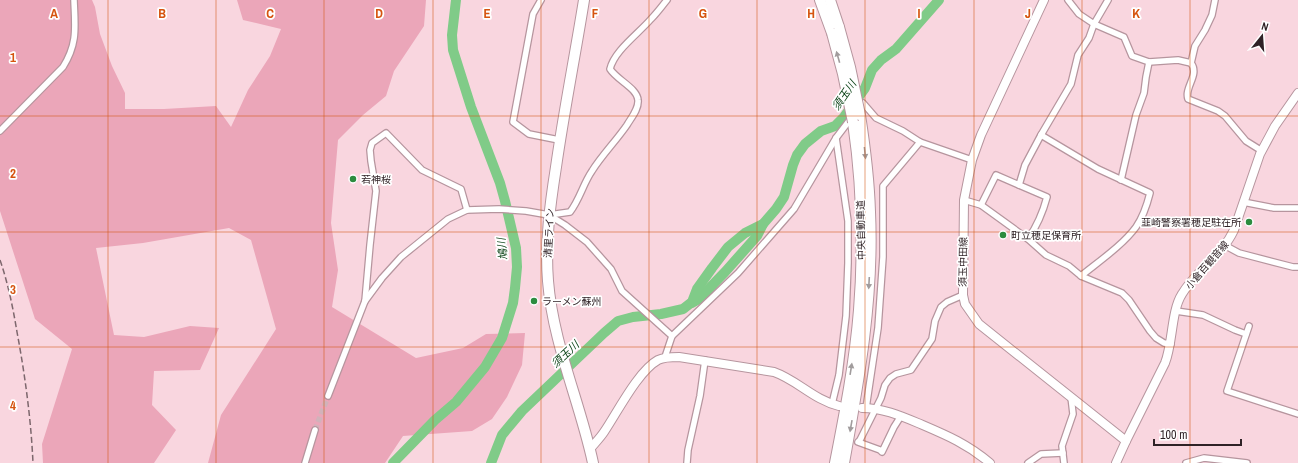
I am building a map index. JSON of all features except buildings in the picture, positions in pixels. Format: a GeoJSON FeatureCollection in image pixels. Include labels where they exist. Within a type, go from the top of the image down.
{"type":"FeatureCollection","features":[{"type":"Feature","properties":{"kind":"highway","name":"清里ライン"},"geometry":{"type":"LineString","coordinates":[[584,0],[559,140],[549,215],[547,248],[548,282],[554,316],[565,364],[587,437],[593,463]]}},
{"type":"Feature","properties":{"kind":"highway","name":"中央自動車道"},"geometry":{"type":"LineString","coordinates":[[820,0],[835,30]]}},
{"type":"Feature","properties":{"kind":"highway","name":"中央自動車道"},"geometry":{"type":"LineString","coordinates":[[830,0],[843,74],[865,152],[870,205],[870,258],[866,318],[852,419],[844,463]]}},
{"type":"Feature","properties":{"kind":"highway","name":"中央自動車道"},"geometry":{"type":"LineString","coordinates":[[835,463],[853,362],[859,311],[862,257],[856,118]]}},
{"type":"Feature","properties":{"kind":"main road","name":"須玉中田線"},"geometry":{"type":"LineString","coordinates":[[1044,0],[984,128],[972,160],[964,200],[963,295],[965,304],[979,324],[1126,441]]}},
{"type":"Feature","properties":{"kind":"main road","name":"小倉百観音線"},"geometry":{"type":"LineString","coordinates":[[1126,441],[1163,369],[1169,353],[1179,299],[1186,288],[1226,246],[1234,230],[1262,151],[1275,126],[1298,93]]}},
{"type":"Feature","properties":{"kind":"main road"},"geometry":{"type":"LineString","coordinates":[[590,449],[603,433],[648,367],[665,357],[705,360],[774,372],[784,376],[818,398],[835,405]]}},
{"type":"Feature","properties":{"kind":"main road"},"geometry":{"type":"LineString","coordinates":[[864,408],[875,408],[892,412],[951,436],[974,450],[990,463]]}},
{"type":"Feature","properties":{"kind":"main road"},"geometry":{"type":"LineString","coordinates":[[1116,463],[1126,441]]}},
{"type":"Feature","properties":{"kind":"street"},"geometry":{"type":"LineString","coordinates":[[0,132],[63,67],[70,56],[75,37],[74,0]]}},
{"type":"Feature","properties":{"kind":"street"},"geometry":{"type":"LineString","coordinates":[[541,0],[533,14],[513,122],[529,134],[559,140]]}},
{"type":"Feature","properties":{"kind":"street"},"geometry":{"type":"LineString","coordinates":[[328,396],[365,301],[382,278],[401,257],[448,219],[467,210],[499,209],[549,215],[570,212],[577,203],[585,181],[620,135],[638,108],[637,95],[613,74],[610,69],[612,63],[618,54],[652,19],[667,0]]}},
{"type":"Feature","properties":{"kind":"street"},"geometry":{"type":"LineString","coordinates":[[1068,0],[1079,14],[1094,24],[1124,37],[1132,56],[1150,62],[1178,60],[1191,63]]}},
{"type":"Feature","properties":{"kind":"street"},"geometry":{"type":"LineString","coordinates":[[1019,185],[1025,164],[1071,84],[1078,55],[1089,38],[1094,24],[1108,0]]}},
{"type":"Feature","properties":{"kind":"street"},"geometry":{"type":"LineString","coordinates":[[1215,0],[1212,15],[1195,46],[1191,63],[1194,67],[1194,73],[1186,95],[1188,99],[1218,111],[1225,116],[1246,141],[1262,151]]}},
{"type":"Feature","properties":{"kind":"street"},"geometry":{"type":"LineString","coordinates":[[1121,180],[1136,115],[1144,93],[1150,62]]}},
{"type":"Feature","properties":{"kind":"street"},"geometry":{"type":"LineString","coordinates":[[665,357],[672,336],[738,273],[794,209],[836,138],[863,103],[876,118],[920,142],[972,160]]}},
{"type":"Feature","properties":{"kind":"street"},"geometry":{"type":"LineString","coordinates":[[365,301],[376,191],[370,150],[372,144],[386,133],[422,170],[461,189],[467,210]]}},
{"type":"Feature","properties":{"kind":"street"},"geometry":{"type":"LineString","coordinates":[[1041,135],[1098,169],[1150,193],[1144,213],[1129,237],[1081,276]]}},
{"type":"Feature","properties":{"kind":"street"},"geometry":{"type":"LineString","coordinates":[[835,405],[846,316],[848,263],[848,221],[836,138]]}},
{"type":"Feature","properties":{"kind":"street"},"geometry":{"type":"LineString","coordinates":[[864,408],[878,328],[883,258],[882,186],[920,142]]}},
{"type":"Feature","properties":{"kind":"street"},"geometry":{"type":"LineString","coordinates":[[981,205],[996,175],[1046,197],[1043,210],[1028,239]]}},
{"type":"Feature","properties":{"kind":"street"},"geometry":{"type":"LineString","coordinates":[[964,200],[981,205],[1028,239],[1046,256],[1069,266],[1081,276],[1122,293],[1129,300],[1156,338],[1164,343],[1171,344]]}},
{"type":"Feature","properties":{"kind":"street"},"geometry":{"type":"LineString","coordinates":[[1243,202],[1274,208],[1298,208]]}},
{"type":"Feature","properties":{"kind":"street"},"geometry":{"type":"LineString","coordinates":[[549,215],[587,242],[611,269],[622,291],[672,336]]}},
{"type":"Feature","properties":{"kind":"street"},"geometry":{"type":"LineString","coordinates":[[1226,246],[1239,253],[1292,267],[1298,267]]}},
{"type":"Feature","properties":{"kind":"street"},"geometry":{"type":"LineString","coordinates":[[901,416],[894,426],[882,452],[858,442],[881,398],[885,385],[890,378],[896,374],[911,370],[932,340],[935,321],[941,307],[963,295]]}},
{"type":"Feature","properties":{"kind":"street"},"geometry":{"type":"LineString","coordinates":[[1176,311],[1203,315],[1246,334]]}},
{"type":"Feature","properties":{"kind":"street"},"geometry":{"type":"LineString","coordinates":[[1249,326],[1227,391],[1298,414]]}},
{"type":"Feature","properties":{"kind":"street"},"geometry":{"type":"LineString","coordinates":[[687,463],[688,450],[700,396],[705,360]]}},
{"type":"Feature","properties":{"kind":"street"},"geometry":{"type":"LineString","coordinates":[[1064,463],[1062,446],[1073,414],[1071,397]]}},
{"type":"Feature","properties":{"kind":"street"},"geometry":{"type":"LineString","coordinates":[[305,463],[316,430]]}},
{"type":"Feature","properties":{"kind":"street"},"geometry":{"type":"LineString","coordinates":[[1028,463],[1041,454],[1063,453]]}},
{"type":"Feature","properties":{"kind":"street"},"geometry":{"type":"LineString","coordinates":[[1186,463],[1204,458],[1247,463]]}},
{"type":"Feature","properties":{"kind":"shaded area"},"geometry":{"type":"Polygon","coordinates":[[[0,0],[92,0],[95,7],[100,34],[112,66],[125,93],[125,109],[164,109],[216,106],[231,127],[248,90],[270,56],[281,29],[243,20],[237,0],[426,0],[424,26],[394,71],[386,96],[363,115],[338,140],[331,223],[338,270],[332,307],[416,358],[463,348],[486,334],[525,333],[522,365],[507,397],[492,419],[472,431],[403,436],[385,463],[208,463],[221,415],[276,329],[251,240],[229,228],[143,243],[96,248],[114,335],[144,337],[190,326],[219,328],[200,370],[154,371],[152,405],[176,430],[154,463],[43,463],[42,444],[72,349],[35,319],[0,211],[0,0]]]}},
{"type":"Feature","properties":{"kind":"waterway","name":"鳩川"},"geometry":{"type":"LineString","coordinates":[[393,463],[435,420],[456,402],[485,367],[502,338],[513,303],[517,267],[516,248],[500,183],[471,107],[453,50],[452,35],[456,0]]}},
{"type":"Feature","properties":{"kind":"waterway","name":"須玉川"},"geometry":{"type":"LineString","coordinates":[[491,463],[502,435],[522,411],[618,321],[633,317],[661,314],[683,309],[692,302],[697,289],[728,247],[745,233],[763,224],[776,209],[784,197],[797,155],[805,144],[821,131],[835,126],[844,117],[865,88],[872,70],[881,60],[896,49],[939,0]]}},
{"type":"Feature","properties":{"kind":"waterway","name":"須玉川"},"geometry":{"type":"LineString","coordinates":[[692,303],[699,299],[725,272],[757,236],[763,224]]}},
{"type":"Feature","properties":{"kind":"tunnel"},"geometry":{"type":"LineString","coordinates":[[315,430],[328,396]]}},
{"type":"Feature","properties":{"kind":"railway"},"geometry":{"type":"LineString","coordinates":[[0,260],[12,305],[23,364],[33,463]]}},
{"type":"Feature","properties":{"kind":"place","name":"若神桜"},"geometry":{"type":"Point","coordinates":[353,179]}},
{"type":"Feature","properties":{"kind":"place","name":"韮崎警察署穂足駐在所"},"geometry":{"type":"Point","coordinates":[1249,222]}},
{"type":"Feature","properties":{"kind":"place","name":"町立穂足保育所"},"geometry":{"type":"Point","coordinates":[1003,235]}},
{"type":"Feature","properties":{"kind":"place","name":"ラーメン蘇州"},"geometry":{"type":"Point","coordinates":[534,301]}}]}
